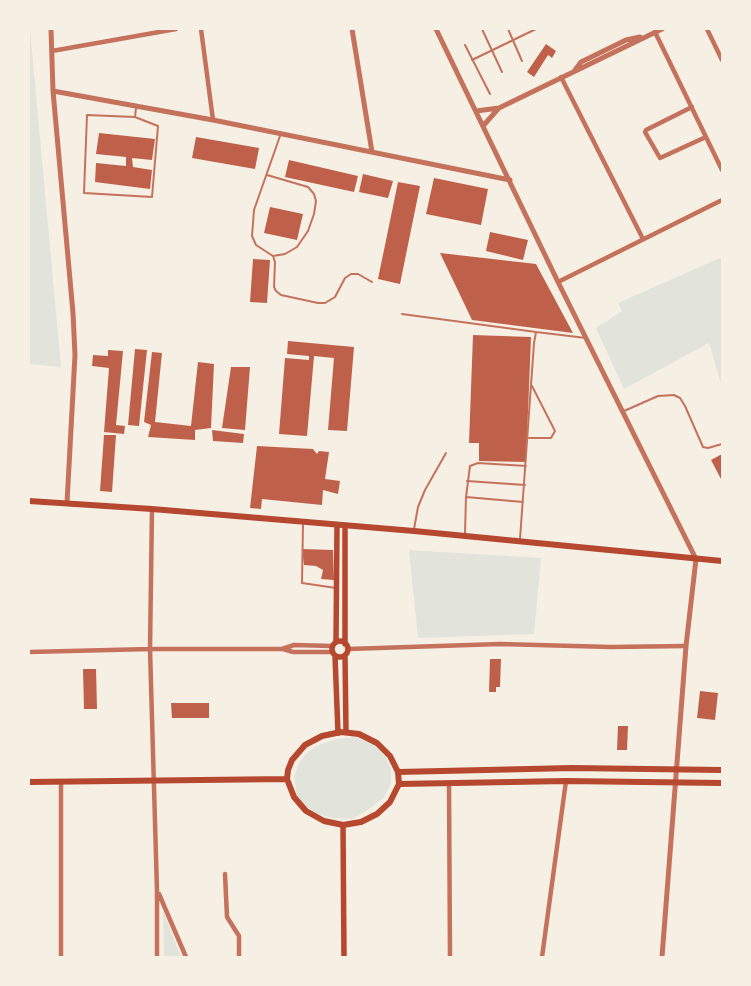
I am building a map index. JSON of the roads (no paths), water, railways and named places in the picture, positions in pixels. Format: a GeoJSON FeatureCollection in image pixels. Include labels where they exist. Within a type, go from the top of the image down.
{"type":"FeatureCollection","features":[{"type":"Feature","properties":{"kind":"main road"},"geometry":{"type":"LineString","coordinates":[[29,501],[152,509],[414,531],[520,543],[722,561]]}},
{"type":"Feature","properties":{"kind":"main road"},"geometry":{"type":"LineString","coordinates":[[337,525],[334,649],[338,733]]}},
{"type":"Feature","properties":{"kind":"main road"},"geometry":{"type":"LineString","coordinates":[[345,526],[346,732]]}},
{"type":"Feature","properties":{"kind":"main road"},"geometry":{"type":"LineString","coordinates":[[334,649],[343,642],[346,649]]}},
{"type":"Feature","properties":{"kind":"main road"},"geometry":{"type":"LineString","coordinates":[[334,649],[340,657],[346,649]]}},
{"type":"Feature","properties":{"kind":"main road"},"geometry":{"type":"LineString","coordinates":[[346,732],[359,734],[377,743],[390,756],[398,772],[399,784],[390,802],[377,814],[361,822],[343,825],[324,821],[306,811],[294,797],[287,779],[292,760],[305,745],[317,738],[346,732]]}},
{"type":"Feature","properties":{"kind":"main road"},"geometry":{"type":"LineString","coordinates":[[398,772],[572,768],[722,770]]}},
{"type":"Feature","properties":{"kind":"main road"},"geometry":{"type":"LineString","coordinates":[[29,782],[287,779]]}},
{"type":"Feature","properties":{"kind":"main road"},"geometry":{"type":"LineString","coordinates":[[399,784],[566,781],[722,783]]}},
{"type":"Feature","properties":{"kind":"main road"},"geometry":{"type":"LineString","coordinates":[[343,825],[344,957]]}},
{"type":"Feature","properties":{"kind":"street"},"geometry":{"type":"LineString","coordinates":[[51,29],[53,91],[75,355],[67,504]]}},
{"type":"Feature","properties":{"kind":"street"},"geometry":{"type":"LineString","coordinates":[[52,51],[176,29]]}},
{"type":"Feature","properties":{"kind":"street"},"geometry":{"type":"LineString","coordinates":[[201,29],[214,120]]}},
{"type":"Feature","properties":{"kind":"street"},"geometry":{"type":"LineString","coordinates":[[352,29],[372,152]]}},
{"type":"Feature","properties":{"kind":"street"},"geometry":{"type":"LineString","coordinates":[[436,29],[558,282],[696,558],[686,646],[677,783],[662,957]]}},
{"type":"Feature","properties":{"kind":"street"},"geometry":{"type":"LineString","coordinates":[[476,111],[499,108],[573,72],[581,62],[618,44],[662,29]]}},
{"type":"Feature","properties":{"kind":"street"},"geometry":{"type":"LineString","coordinates":[[707,29],[722,60]]}},
{"type":"Feature","properties":{"kind":"street"},"geometry":{"type":"LineString","coordinates":[[655,32],[722,170]]}},
{"type":"Feature","properties":{"kind":"street"},"geometry":{"type":"LineString","coordinates":[[561,78],[643,239]]}},
{"type":"Feature","properties":{"kind":"street"},"geometry":{"type":"LineString","coordinates":[[53,91],[214,120],[510,180]]}},
{"type":"Feature","properties":{"kind":"street"},"geometry":{"type":"LineString","coordinates":[[692,107],[645,132],[660,158],[706,137]]}},
{"type":"Feature","properties":{"kind":"street"},"geometry":{"type":"LineString","coordinates":[[483,126],[499,108]]}},
{"type":"Feature","properties":{"kind":"street"},"geometry":{"type":"LineString","coordinates":[[558,282],[722,200]]}},
{"type":"Feature","properties":{"kind":"street"},"geometry":{"type":"LineString","coordinates":[[152,509],[150,649],[157,890],[157,957]]}},
{"type":"Feature","properties":{"kind":"street"},"geometry":{"type":"LineString","coordinates":[[346,649],[500,644],[611,647],[686,646]]}},
{"type":"Feature","properties":{"kind":"street"},"geometry":{"type":"LineString","coordinates":[[29,652],[150,649],[282,649],[294,645],[334,649]]}},
{"type":"Feature","properties":{"kind":"street"},"geometry":{"type":"LineString","coordinates":[[542,957],[566,781]]}},
{"type":"Feature","properties":{"kind":"street"},"geometry":{"type":"LineString","coordinates":[[61,782],[61,957]]}},
{"type":"Feature","properties":{"kind":"street"},"geometry":{"type":"LineString","coordinates":[[448,782],[450,957]]}},
{"type":"Feature","properties":{"kind":"street"},"geometry":{"type":"LineString","coordinates":[[225,874],[226,917],[239,936],[240,957]]}},
{"type":"Feature","properties":{"kind":"street"},"geometry":{"type":"LineString","coordinates":[[157,890],[186,957]]}},
{"type":"Feature","properties":{"kind":"lane"},"geometry":{"type":"LineString","coordinates":[[482,29],[502,72]]}},
{"type":"Feature","properties":{"kind":"lane"},"geometry":{"type":"LineString","coordinates":[[508,29],[522,61]]}},
{"type":"Feature","properties":{"kind":"lane"},"geometry":{"type":"LineString","coordinates":[[472,60],[535,29]]}},
{"type":"Feature","properties":{"kind":"lane"},"geometry":{"type":"LineString","coordinates":[[465,45],[490,94]]}},
{"type":"Feature","properties":{"kind":"lane"},"geometry":{"type":"LineString","coordinates":[[135,117],[136,106]]}},
{"type":"Feature","properties":{"kind":"lane"},"geometry":{"type":"LineString","coordinates":[[87,115],[135,117],[158,126],[152,198],[84,192],[87,115]]}},
{"type":"Feature","properties":{"kind":"lane"},"geometry":{"type":"LineString","coordinates":[[281,134],[254,210],[252,236],[256,245],[273,256],[275,262],[274,287],[276,291],[280,295],[325,303],[334,297],[345,278],[351,274],[358,274],[372,282]]}},
{"type":"Feature","properties":{"kind":"lane"},"geometry":{"type":"LineString","coordinates":[[266,175],[308,187],[314,194],[316,201],[308,231],[297,247],[285,254],[273,256]]}},
{"type":"Feature","properties":{"kind":"lane"},"geometry":{"type":"LineString","coordinates":[[402,314],[586,338]]}},
{"type":"Feature","properties":{"kind":"lane"},"geometry":{"type":"LineString","coordinates":[[520,543],[536,332]]}},
{"type":"Feature","properties":{"kind":"lane"},"geometry":{"type":"LineString","coordinates":[[528,438],[551,438],[555,431],[531,384]]}},
{"type":"Feature","properties":{"kind":"lane"},"geometry":{"type":"LineString","coordinates":[[622,412],[658,396],[674,395],[680,398],[685,406],[703,446],[708,448],[722,444]]}},
{"type":"Feature","properties":{"kind":"lane"},"geometry":{"type":"LineString","coordinates":[[414,531],[418,507],[425,490],[446,453]]}},
{"type":"Feature","properties":{"kind":"lane"},"geometry":{"type":"LineString","coordinates":[[465,537],[468,468],[475,463],[526,466]]}},
{"type":"Feature","properties":{"kind":"lane"},"geometry":{"type":"LineString","coordinates":[[468,481],[525,485]]}},
{"type":"Feature","properties":{"kind":"lane"},"geometry":{"type":"LineString","coordinates":[[466,497],[523,502]]}},
{"type":"Feature","properties":{"kind":"lane"},"geometry":{"type":"LineString","coordinates":[[303,522],[302,583],[336,588]]}}]}
